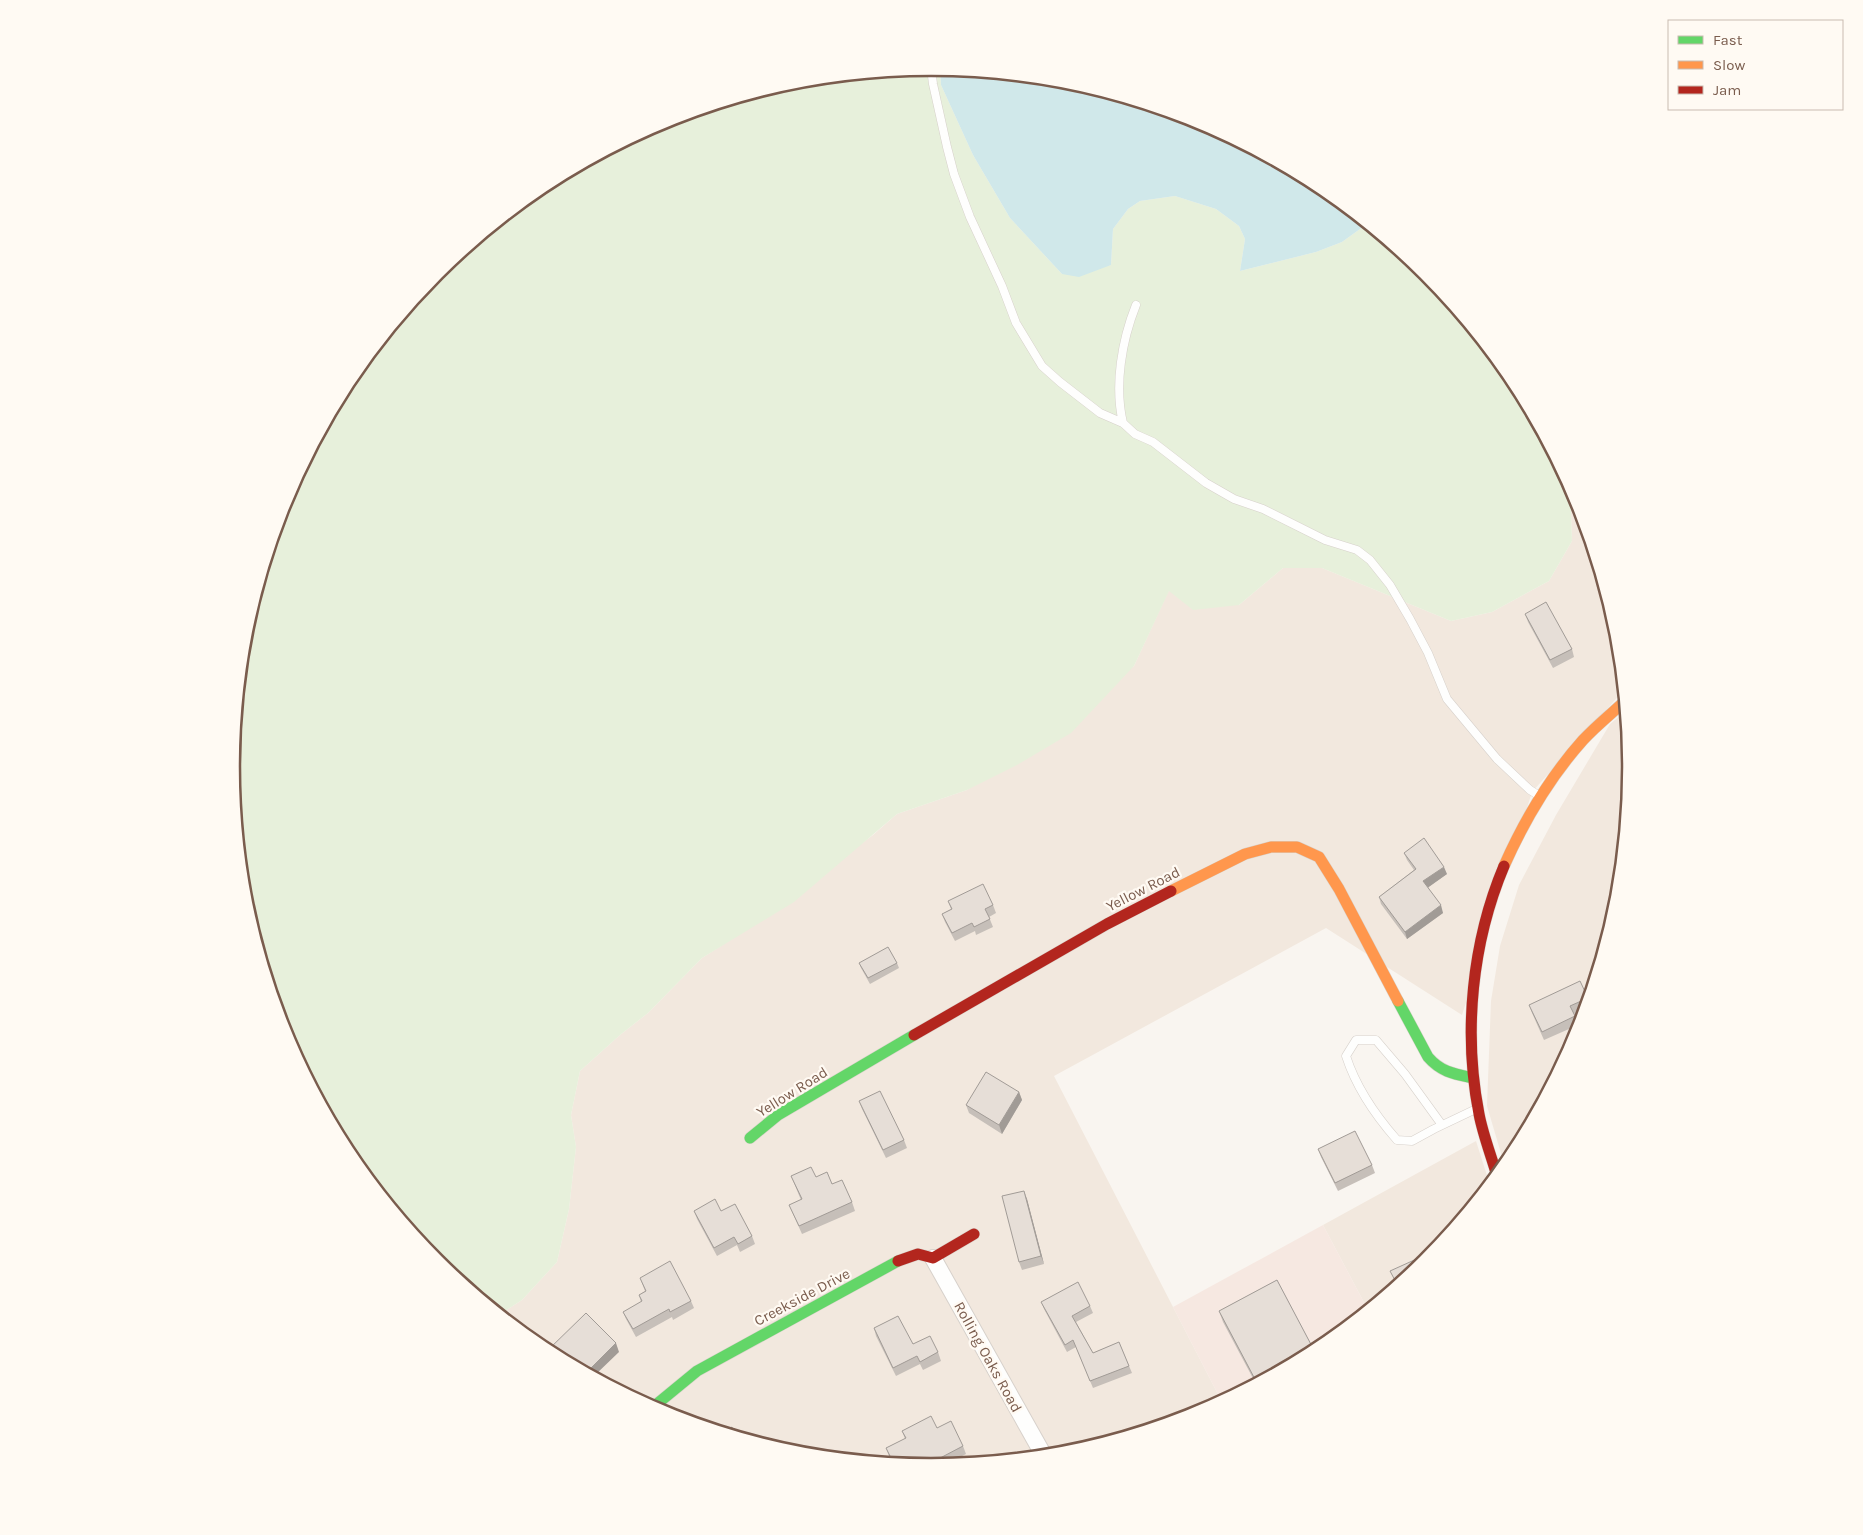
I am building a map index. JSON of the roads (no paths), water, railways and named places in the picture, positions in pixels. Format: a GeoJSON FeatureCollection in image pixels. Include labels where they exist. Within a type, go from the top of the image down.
{"type":"FeatureCollection","features":[{"type":"Feature","properties":{"kind":"street"},"geometry":{"type":"LineString","coordinates":[[1494,1168],[1485,1140],[1478,1108],[1473,1078],[1470,1035],[1476,962],[1484,924],[1495,886],[1510,849],[1540,796],[1562,764],[1585,737],[1619,705]]}},
{"type":"Feature","properties":{"kind":"street","name":"Yellow Road"},"geometry":{"type":"LineString","coordinates":[[750,1138],[778,1115],[894,1048],[929,1025],[1065,948],[1245,854],[1271,846],[1297,847],[1319,857],[1339,888],[1428,1058],[1434,1065],[1448,1074],[1473,1078]]}},
{"type":"Feature","properties":{"kind":"street"},"geometry":{"type":"LineString","coordinates":[[932,1258],[974,1234]]}},
{"type":"Feature","properties":{"kind":"street","name":"Creekside Drive"},"geometry":{"type":"LineString","coordinates":[[659,1402],[697,1371],[828,1302],[896,1262],[918,1254],[932,1258]]}},
{"type":"Feature","properties":{"kind":"street","name":"Rolling Oaks Road"},"geometry":{"type":"LineString","coordinates":[[932,1258],[1040,1450]]}},
{"type":"Feature","properties":{"kind":"lane"},"geometry":{"type":"LineString","coordinates":[[932,76],[954,174],[970,217],[1002,286],[1016,323],[1042,366],[1100,413],[1123,423],[1135,434],[1153,442],[1206,483],[1234,499],[1263,509],[1325,540],[1357,550],[1370,560],[1390,585],[1410,619],[1428,653],[1447,699],[1497,759],[1530,790],[1540,796]]}},
{"type":"Feature","properties":{"kind":"lane"},"geometry":{"type":"LineString","coordinates":[[1123,423],[1120,409],[1120,381],[1125,342],[1136,305]]}},
{"type":"Feature","properties":{"kind":"lane"},"geometry":{"type":"LineString","coordinates":[[1442,1125],[1376,1040],[1356,1040],[1346,1056],[1352,1075],[1381,1121],[1396,1140],[1412,1142],[1478,1108]]}},
{"type":"Feature","properties":{"kind":"water"},"geometry":{"type":"Polygon","coordinates":[[[940,76],[1022,82],[1110,100],[1154,113],[1196,129],[1277,169],[1316,193],[1362,227],[1342,242],[1316,252],[1240,271],[1245,239],[1239,226],[1216,209],[1175,196],[1140,201],[1128,209],[1113,229],[1111,265],[1079,277],[1062,274],[1010,218],[973,155],[941,85],[940,76]]]}}]}
